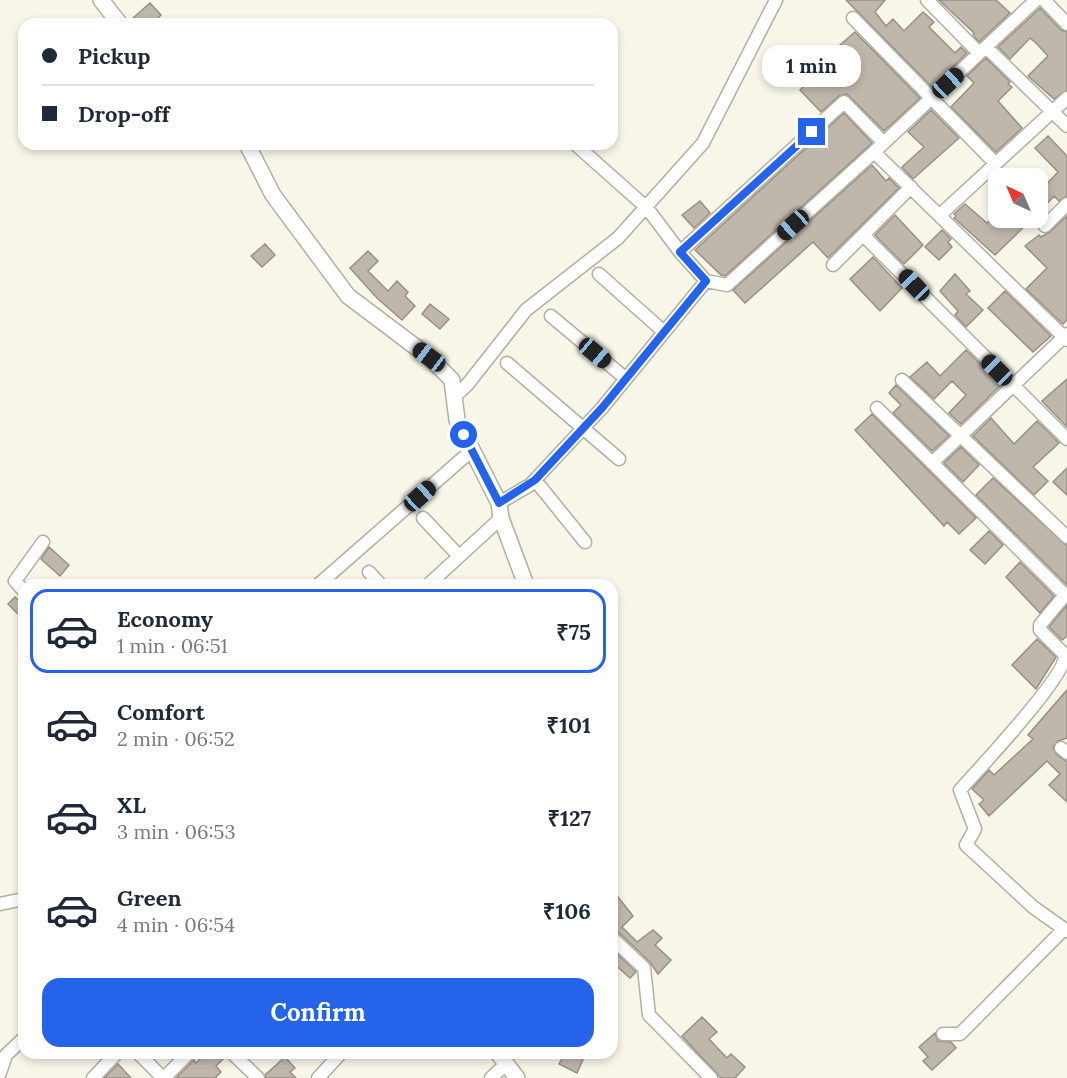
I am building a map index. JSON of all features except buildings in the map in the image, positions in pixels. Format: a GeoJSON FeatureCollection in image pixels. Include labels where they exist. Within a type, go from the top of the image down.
{"type":"FeatureCollection","features":[{"type":"Feature","properties":{"kind":"street"},"geometry":{"type":"LineString","coordinates":[[101,0],[115,18]]}},
{"type":"Feature","properties":{"kind":"street"},"geometry":{"type":"LineString","coordinates":[[454,397],[467,385],[526,310],[618,238],[703,143],[776,0]]}},
{"type":"Feature","properties":{"kind":"street"},"geometry":{"type":"LineString","coordinates":[[927,0],[1067,126]]}},
{"type":"Feature","properties":{"kind":"street"},"geometry":{"type":"LineString","coordinates":[[582,150],[647,208],[680,252],[706,281],[726,285],[874,152],[1036,0]]}},
{"type":"Feature","properties":{"kind":"street"},"geometry":{"type":"LineString","coordinates":[[1044,0],[1067,24]]}},
{"type":"Feature","properties":{"kind":"street"},"geometry":{"type":"LineString","coordinates":[[853,18],[995,163]]}},
{"type":"Feature","properties":{"kind":"street"},"geometry":{"type":"LineString","coordinates":[[940,215],[1067,98]]}},
{"type":"Feature","properties":{"kind":"street"},"geometry":{"type":"LineString","coordinates":[[680,252],[844,102],[884,142]]}},
{"type":"Feature","properties":{"kind":"street"},"geometry":{"type":"LineString","coordinates":[[250,150],[273,195],[348,296],[429,357],[452,380],[457,420],[500,511],[524,579]]}},
{"type":"Feature","properties":{"kind":"street"},"geometry":{"type":"LineString","coordinates":[[874,152],[1066,337],[1014,387],[958,435],[932,463]]}},
{"type":"Feature","properties":{"kind":"street"},"geometry":{"type":"LineString","coordinates":[[833,265],[911,187]]}},
{"type":"Feature","properties":{"kind":"street"},"geometry":{"type":"LineString","coordinates":[[1048,223],[1067,204]]}},
{"type":"Feature","properties":{"kind":"street"},"geometry":{"type":"LineString","coordinates":[[863,235],[1067,439]]}},
{"type":"Feature","properties":{"kind":"street"},"geometry":{"type":"LineString","coordinates":[[599,274],[664,332]]}},
{"type":"Feature","properties":{"kind":"street"},"geometry":{"type":"LineString","coordinates":[[434,579],[500,511],[535,480],[583,428],[706,281]]}},
{"type":"Feature","properties":{"kind":"street"},"geometry":{"type":"LineString","coordinates":[[551,316],[625,378]]}},
{"type":"Feature","properties":{"kind":"street"},"geometry":{"type":"LineString","coordinates":[[507,363],[619,459]]}},
{"type":"Feature","properties":{"kind":"street"},"geometry":{"type":"LineString","coordinates":[[902,380],[1067,537]]}},
{"type":"Feature","properties":{"kind":"street"},"geometry":{"type":"LineString","coordinates":[[877,408],[1066,596],[1043,620],[1040,630],[1065,655],[1066,665],[1046,695],[960,790],[975,829],[966,845],[1033,907],[1066,930],[960,1034],[943,1034]]}},
{"type":"Feature","properties":{"kind":"street"},"geometry":{"type":"LineString","coordinates":[[325,579],[471,451]]}},
{"type":"Feature","properties":{"kind":"street"},"geometry":{"type":"LineString","coordinates":[[535,480],[585,542]]}},
{"type":"Feature","properties":{"kind":"street"},"geometry":{"type":"LineString","coordinates":[[423,518],[459,556]]}},
{"type":"Feature","properties":{"kind":"street"},"geometry":{"type":"LineString","coordinates":[[18,584],[15,581],[43,542]]}},
{"type":"Feature","properties":{"kind":"street"},"geometry":{"type":"LineString","coordinates":[[369,572],[375,579]]}},
{"type":"Feature","properties":{"kind":"street"},"geometry":{"type":"LineString","coordinates":[[0,904],[18,900]]}},
{"type":"Feature","properties":{"kind":"street"},"geometry":{"type":"LineString","coordinates":[[618,944],[644,968],[649,1015],[711,1078]]}},
{"type":"Feature","properties":{"kind":"street"},"geometry":{"type":"LineString","coordinates":[[0,1073],[6,1055],[18,1044]]}},
{"type":"Feature","properties":{"kind":"street"},"geometry":{"type":"LineString","coordinates":[[93,1078],[111,1059]]}},
{"type":"Feature","properties":{"kind":"street"},"geometry":{"type":"LineString","coordinates":[[144,1059],[163,1078],[183,1059]]}},
{"type":"Feature","properties":{"kind":"street"},"geometry":{"type":"LineString","coordinates":[[238,1059],[258,1078]]}},
{"type":"Feature","properties":{"kind":"street"},"geometry":{"type":"LineString","coordinates":[[318,1078],[335,1059]]}},
{"type":"Feature","properties":{"kind":"street"},"geometry":{"type":"LineString","coordinates":[[491,1078],[502,1059],[517,1078]]}},
{"type":"Feature","properties":{"kind":"route"},"geometry":{"type":"LineString","coordinates":[[464,435],[499,503],[530,485],[602,408],[706,281],[680,252],[812,132]]}}]}
